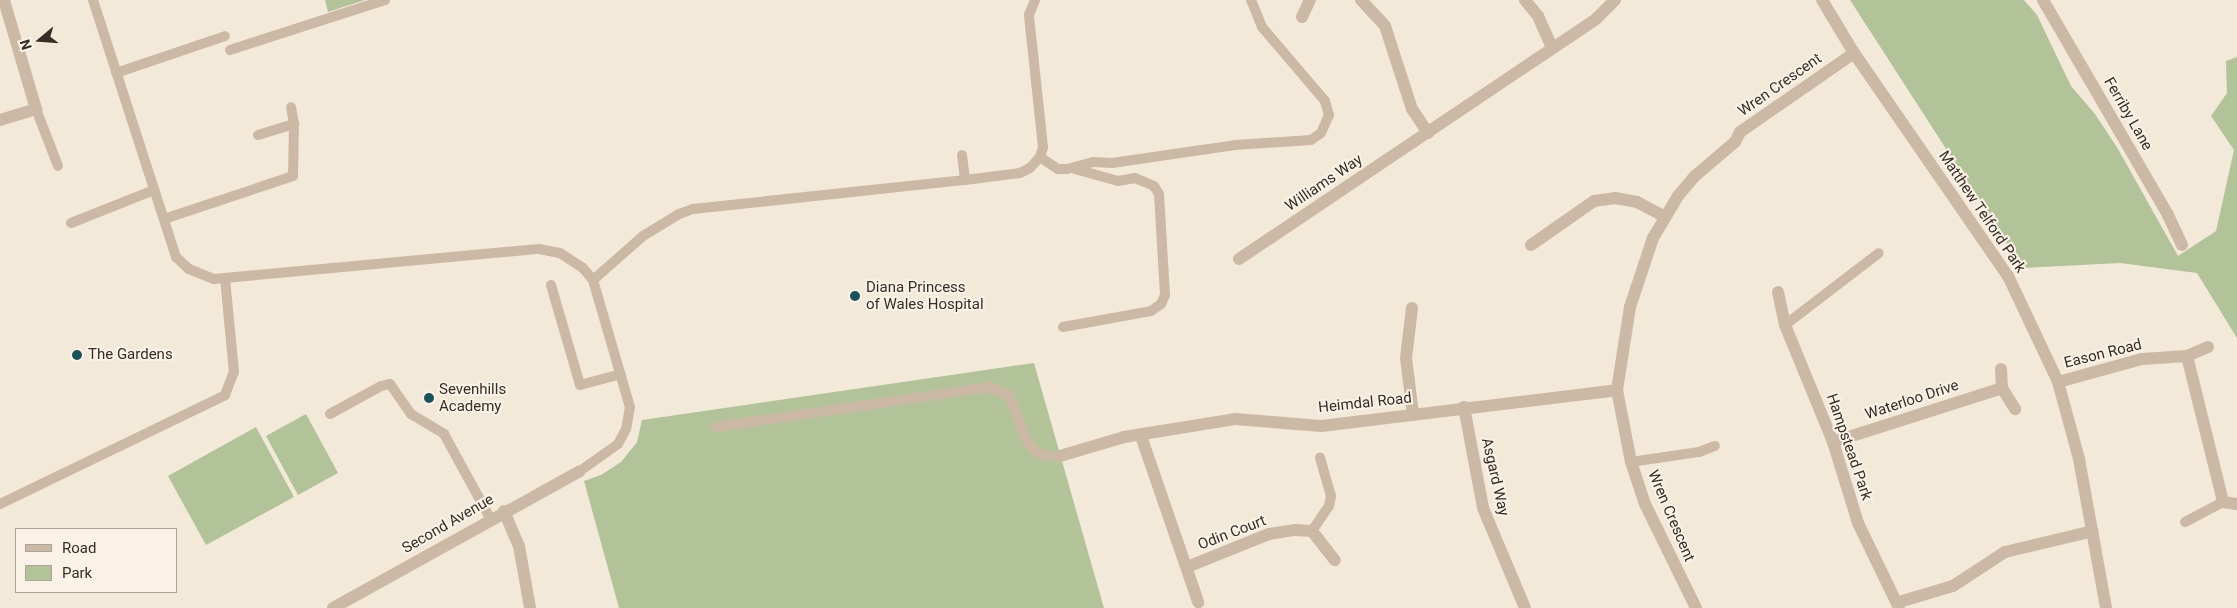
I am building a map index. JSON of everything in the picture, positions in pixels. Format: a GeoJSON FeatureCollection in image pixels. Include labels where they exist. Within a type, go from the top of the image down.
{"type":"FeatureCollection","features":[{"type":"Feature","properties":{"kind":"street"},"geometry":{"type":"LineString","coordinates":[[0,120],[36,109],[4,0]]}},
{"type":"Feature","properties":{"kind":"street"},"geometry":{"type":"LineString","coordinates":[[1302,17],[1310,0]]}},
{"type":"Feature","properties":{"kind":"street"},"geometry":{"type":"LineString","coordinates":[[1361,0],[1385,26],[1412,110],[1428,132]]}},
{"type":"Feature","properties":{"kind":"street"},"geometry":{"type":"LineString","coordinates":[[1525,0],[1538,16],[1552,48]]}},
{"type":"Feature","properties":{"kind":"street","name":"Williams Way"},"geometry":{"type":"LineString","coordinates":[[1239,260],[1596,18],[1615,0]]}},
{"type":"Feature","properties":{"kind":"street","name":"Matthew Telford Park"},"geometry":{"type":"LineString","coordinates":[[1822,0],[1854,53],[2008,276],[2058,382],[2079,459],[2106,608]]}},
{"type":"Feature","properties":{"kind":"street","name":"Ferriby Lane"},"geometry":{"type":"LineString","coordinates":[[2043,0],[2168,215],[2182,245]]}},
{"type":"Feature","properties":{"kind":"street","name":"Wren Crescent"},"geometry":{"type":"LineString","coordinates":[[1696,608],[1645,504],[1631,462],[1617,390],[1630,306],[1643,261],[1665,217],[1694,176],[1735,142],[1740,132],[1854,53]]}},
{"type":"Feature","properties":{"kind":"street"},"geometry":{"type":"LineString","coordinates":[[1531,245],[1594,202],[1616,198],[1637,202],[1665,217]]}},
{"type":"Feature","properties":{"kind":"street","name":"Hampstead Park"},"geometry":{"type":"LineString","coordinates":[[1778,292],[1786,325],[1833,442],[1858,524],[1875,564],[1899,605]]}},
{"type":"Feature","properties":{"kind":"street"},"geometry":{"type":"LineString","coordinates":[[1412,308],[1406,358],[1413,414]]}},
{"type":"Feature","properties":{"kind":"street","name":"Eason Road"},"geometry":{"type":"LineString","coordinates":[[2058,382],[2142,359],[2187,356],[2208,347]]}},
{"type":"Feature","properties":{"kind":"street"},"geometry":{"type":"LineString","coordinates":[[2187,356],[2223,502],[2237,504]]}},
{"type":"Feature","properties":{"kind":"street"},"geometry":{"type":"LineString","coordinates":[[2001,369],[2002,388],[2015,409]]}},
{"type":"Feature","properties":{"kind":"street","name":"Waterloo Drive"},"geometry":{"type":"LineString","coordinates":[[1833,442],[2002,388]]}},
{"type":"Feature","properties":{"kind":"street","name":"Heimdal Road"},"geometry":{"type":"LineString","coordinates":[[1060,456],[1124,437],[1141,436],[1235,419],[1321,426],[1464,407],[1617,390]]}},
{"type":"Feature","properties":{"kind":"street","name":"Asgard Way"},"geometry":{"type":"LineString","coordinates":[[1464,407],[1483,508],[1525,608]]}},
{"type":"Feature","properties":{"kind":"street","name":"Odin Court"},"geometry":{"type":"LineString","coordinates":[[1141,436],[1198,602]]}},
{"type":"Feature","properties":{"kind":"street","name":"Second Avenue"},"geometry":{"type":"LineString","coordinates":[[333,608],[490,518],[580,471]]}},
{"type":"Feature","properties":{"kind":"street"},"geometry":{"type":"LineString","coordinates":[[504,511],[519,546],[530,608]]}},
{"type":"Feature","properties":{"kind":"street","name":"Odin Court"},"geometry":{"type":"LineString","coordinates":[[1187,568],[1269,534],[1295,530],[1312,531]]}},
{"type":"Feature","properties":{"kind":"street"},"geometry":{"type":"LineString","coordinates":[[1312,531],[1335,560]]}},
{"type":"Feature","properties":{"kind":"street"},"geometry":{"type":"LineString","coordinates":[[1899,605],[1953,586],[2005,552],[2093,531]]}},
{"type":"Feature","properties":{"kind":"lane"},"geometry":{"type":"LineString","coordinates":[[93,0],[176,257],[189,269],[214,279],[538,249],[571,259],[593,280],[630,407],[626,429],[618,444],[580,471]]}},
{"type":"Feature","properties":{"kind":"lane"},"geometry":{"type":"LineString","coordinates":[[230,50],[385,0]]}},
{"type":"Feature","properties":{"kind":"lane"},"geometry":{"type":"LineString","coordinates":[[593,280],[643,236],[673,217],[694,209],[965,180],[1020,173],[1030,168],[1040,157],[1042,137],[1029,15],[1034,0]]}},
{"type":"Feature","properties":{"kind":"lane"},"geometry":{"type":"LineString","coordinates":[[1067,169],[1093,162],[1112,162],[1234,145],[1311,140],[1321,133],[1329,115],[1325,101],[1262,26],[1251,0]]}},
{"type":"Feature","properties":{"kind":"lane"},"geometry":{"type":"LineString","coordinates":[[116,73],[226,36]]}},
{"type":"Feature","properties":{"kind":"lane"},"geometry":{"type":"LineString","coordinates":[[164,219],[293,176],[294,124],[291,107]]}},
{"type":"Feature","properties":{"kind":"lane"},"geometry":{"type":"LineString","coordinates":[[36,109],[58,166]]}},
{"type":"Feature","properties":{"kind":"lane"},"geometry":{"type":"LineString","coordinates":[[258,135],[294,124]]}},
{"type":"Feature","properties":{"kind":"lane"},"geometry":{"type":"LineString","coordinates":[[962,155],[965,180]]}},
{"type":"Feature","properties":{"kind":"lane"},"geometry":{"type":"LineString","coordinates":[[1040,157],[1058,169],[1080,168],[1118,181],[1135,178],[1154,186],[1159,194],[1165,295],[1160,304],[1151,311],[1062,327]]}},
{"type":"Feature","properties":{"kind":"lane"},"geometry":{"type":"LineString","coordinates":[[71,223],[154,190]]}},
{"type":"Feature","properties":{"kind":"lane"},"geometry":{"type":"LineString","coordinates":[[1786,325],[1879,253]]}},
{"type":"Feature","properties":{"kind":"lane"},"geometry":{"type":"LineString","coordinates":[[0,504],[225,394],[234,372],[225,278]]}},
{"type":"Feature","properties":{"kind":"lane"},"geometry":{"type":"LineString","coordinates":[[551,285],[580,385],[621,374]]}},
{"type":"Feature","properties":{"kind":"lane"},"geometry":{"type":"LineString","coordinates":[[330,414],[381,386],[390,384],[411,414],[444,434],[490,518]]}},
{"type":"Feature","properties":{"kind":"lane"},"geometry":{"type":"LineString","coordinates":[[716,427],[989,387],[1009,394],[1025,437],[1033,449],[1045,456],[1060,456]]}},
{"type":"Feature","properties":{"kind":"lane"},"geometry":{"type":"LineString","coordinates":[[1631,462],[1699,452],[1716,446]]}},
{"type":"Feature","properties":{"kind":"lane"},"geometry":{"type":"LineString","coordinates":[[1312,531],[1329,506],[1331,496],[1320,458]]}},
{"type":"Feature","properties":{"kind":"lane"},"geometry":{"type":"LineString","coordinates":[[2185,522],[2223,502]]}},
{"type":"Feature","properties":{"kind":"green space"},"geometry":{"type":"Polygon","coordinates":[[[325,0],[365,0],[328,12],[325,0]]]}},
{"type":"Feature","properties":{"kind":"green space"},"geometry":{"type":"Polygon","coordinates":[[[1850,0],[2024,0],[2037,15],[2071,86],[2095,114],[2118,149],[2178,256],[2216,231],[2234,150],[2211,116],[2227,93],[2226,61],[2237,57],[2237,338],[2197,273],[2120,263],[2023,268],[1850,0]]]}},
{"type":"Feature","properties":{"kind":"green space"},"geometry":{"type":"Polygon","coordinates":[[[1034,363],[1104,608],[619,608],[584,481],[601,475],[621,462],[637,442],[642,420],[1034,363]]]}},
{"type":"Feature","properties":{"kind":"green space"},"geometry":{"type":"Polygon","coordinates":[[[306,414],[338,473],[298,495],[266,436],[306,414]]]}},
{"type":"Feature","properties":{"kind":"green space"},"geometry":{"type":"Polygon","coordinates":[[[256,427],[294,497],[206,545],[168,476],[256,427]]]}},
{"type":"Feature","properties":{"kind":"place","name":"Diana Princess of Wales Hospital"},"geometry":{"type":"Point","coordinates":[855,296]}},
{"type":"Feature","properties":{"kind":"place","name":"The Gardens"},"geometry":{"type":"Point","coordinates":[77,355]}},
{"type":"Feature","properties":{"kind":"place","name":"Sevenhills Academy"},"geometry":{"type":"Point","coordinates":[429,398]}}]}
